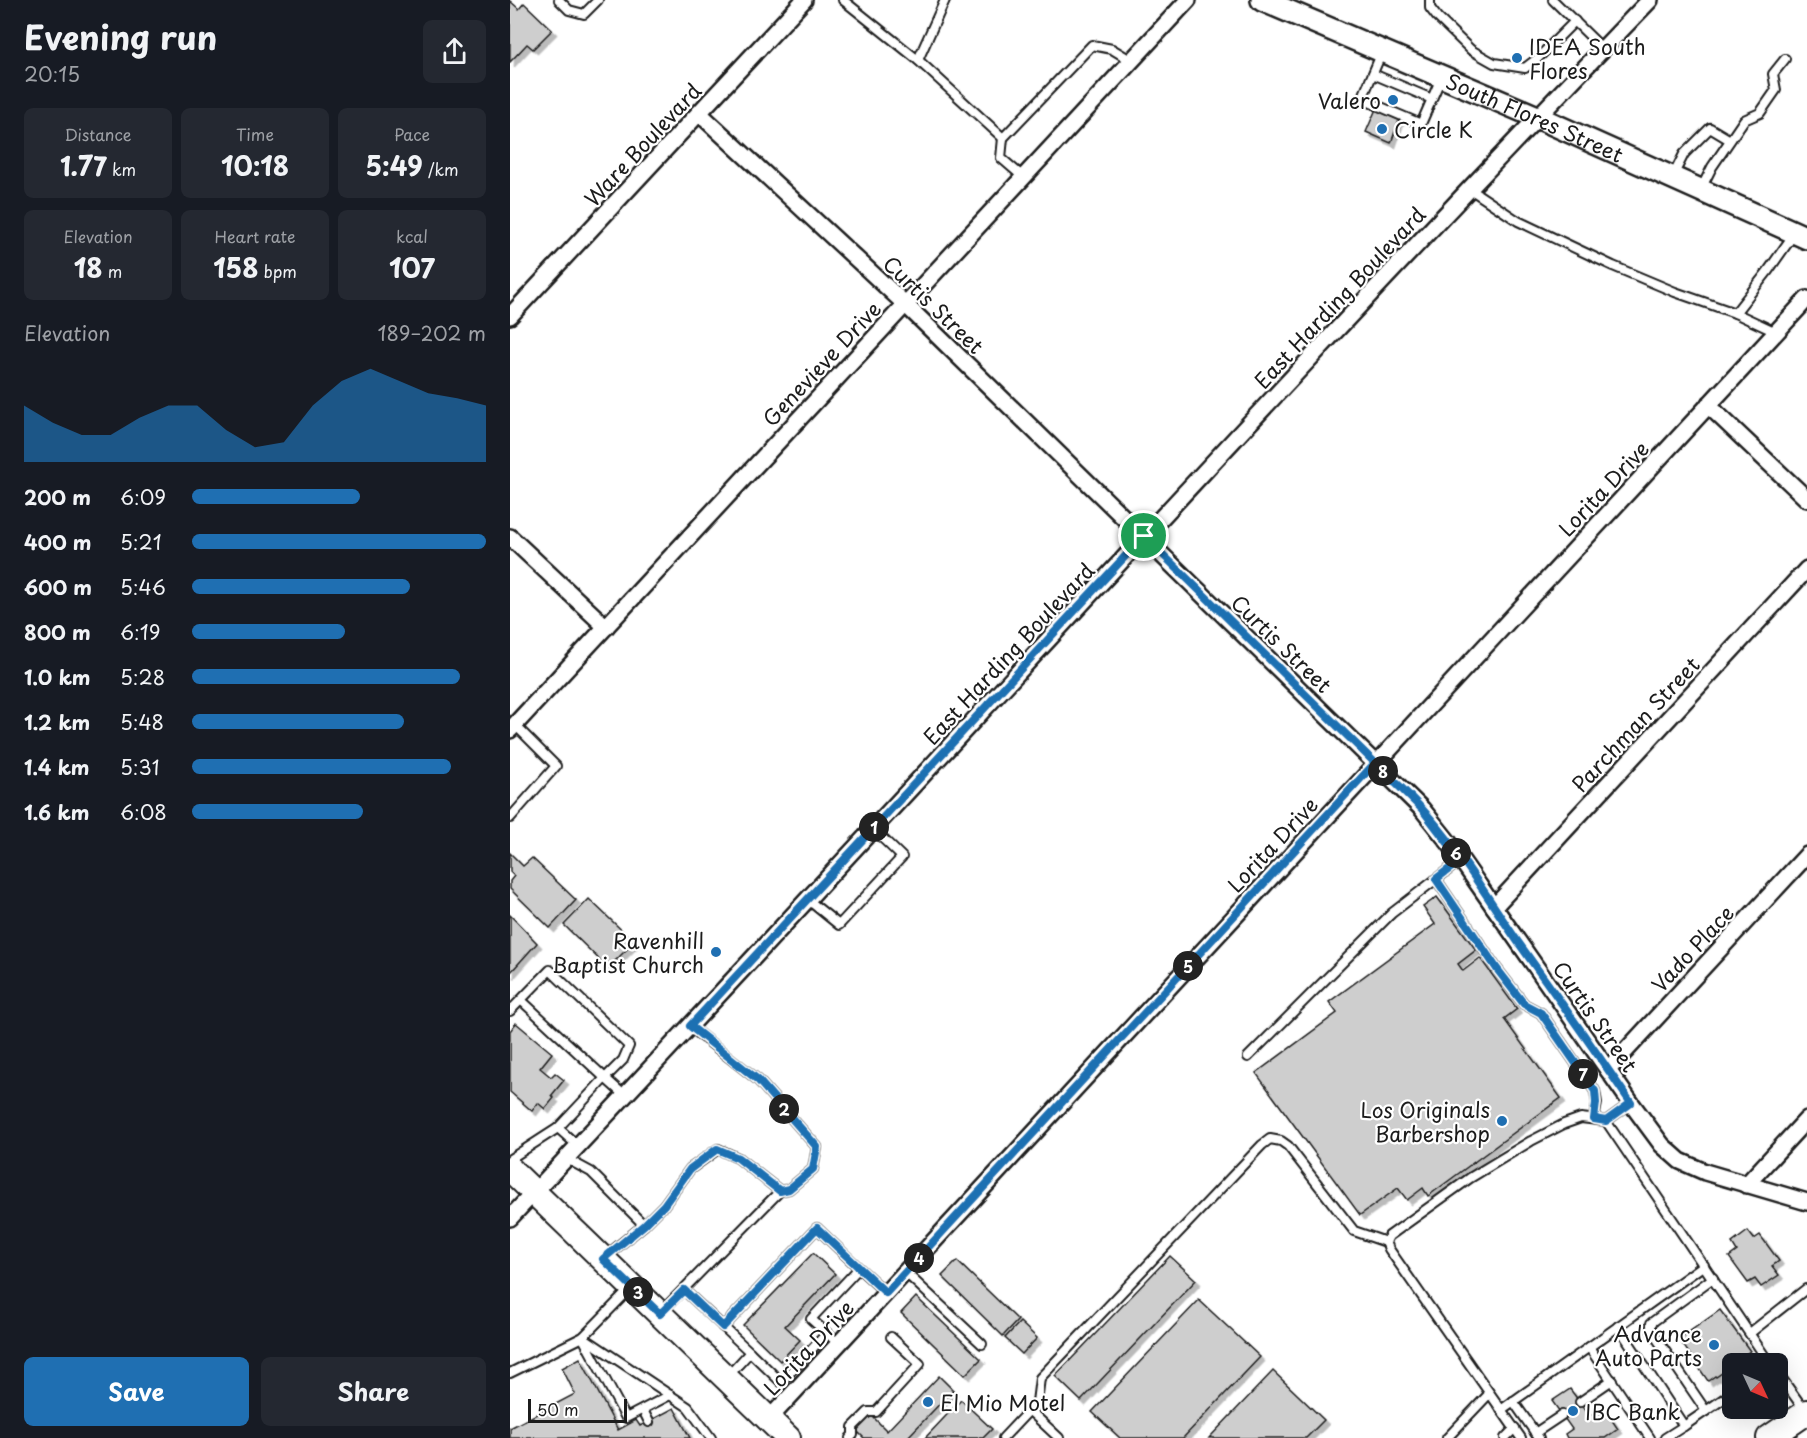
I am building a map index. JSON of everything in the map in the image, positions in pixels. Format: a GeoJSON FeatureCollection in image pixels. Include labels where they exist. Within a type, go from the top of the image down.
{"type":"FeatureCollection","features":[{"type":"Feature","properties":{"kind":"main road","name":"South Flores Street"},"geometry":{"type":"LineString","coordinates":[[1262,0],[1537,117],[1801,235]]}},
{"type":"Feature","properties":{"kind":"main road"},"geometry":{"type":"LineString","coordinates":[[510,1169],[788,1438]]}},
{"type":"Feature","properties":{"kind":"main road"},"geometry":{"type":"LineString","coordinates":[[1782,1435],[1807,1412]]}},
{"type":"Feature","properties":{"kind":"street","name":"Ware Boulevard"},"geometry":{"type":"LineString","coordinates":[[510,316],[804,0]]}},
{"type":"Feature","properties":{"kind":"street","name":"Genevieve Drive"},"geometry":{"type":"LineString","coordinates":[[512,727],[1188,0]]}},
{"type":"Feature","properties":{"kind":"street","name":"East Harding Boulevard"},"geometry":{"type":"LineString","coordinates":[[510,1218],[1144,536],[1537,117],[1650,0]]}},
{"type":"Feature","properties":{"kind":"street","name":"Curtis Street"},"geometry":{"type":"LineString","coordinates":[[699,113],[905,304],[1422,809],[1461,860],[1662,1145],[1680,1161],[1705,1172],[1807,1202]]}},
{"type":"Feature","properties":{"kind":"street","name":"Lorita Drive"},"geometry":{"type":"LineString","coordinates":[[769,1419],[833,1339],[886,1293],[1807,299]]}},
{"type":"Feature","properties":{"kind":"street"},"geometry":{"type":"LineString","coordinates":[[1708,405],[1807,499]]}},
{"type":"Feature","properties":{"kind":"street"},"geometry":{"type":"LineString","coordinates":[[510,537],[606,627]]}},
{"type":"Feature","properties":{"kind":"street","name":"Parchman Street"},"geometry":{"type":"LineString","coordinates":[[1494,907],[1807,569]]}},
{"type":"Feature","properties":{"kind":"street","name":"Vado Place"},"geometry":{"type":"LineString","coordinates":[[1608,1070],[1807,855]]}},
{"type":"Feature","properties":{"kind":"street"},"geometry":{"type":"LineString","coordinates":[[1746,1185],[1807,1119]]}},
{"type":"Feature","properties":{"kind":"lane"},"geometry":{"type":"LineString","coordinates":[[559,0],[569,10],[584,14],[598,0]]}},
{"type":"Feature","properties":{"kind":"lane"},"geometry":{"type":"LineString","coordinates":[[843,0],[918,60],[1003,138]]}},
{"type":"Feature","properties":{"kind":"lane"},"geometry":{"type":"LineString","coordinates":[[918,60],[945,0]]}},
{"type":"Feature","properties":{"kind":"lane"},"geometry":{"type":"LineString","coordinates":[[1430,0],[1430,8],[1437,17],[1471,50],[1494,63],[1514,68],[1525,68],[1538,58],[1575,21]]}},
{"type":"Feature","properties":{"kind":"lane"},"geometry":{"type":"LineString","coordinates":[[1553,0],[1603,49]]}},
{"type":"Feature","properties":{"kind":"lane"},"geometry":{"type":"LineString","coordinates":[[1023,177],[1001,158],[1003,138],[1092,45],[1112,49],[1132,61]]}},
{"type":"Feature","properties":{"kind":"lane"},"geometry":{"type":"LineString","coordinates":[[1383,51],[1362,99],[1421,124],[1442,76]]}},
{"type":"Feature","properties":{"kind":"lane"},"geometry":{"type":"LineString","coordinates":[[1701,190],[1712,167],[1744,120],[1760,113],[1776,90],[1773,74],[1785,59]]}},
{"type":"Feature","properties":{"kind":"lane"},"geometry":{"type":"LineString","coordinates":[[1373,74],[1432,99]]}},
{"type":"Feature","properties":{"kind":"lane"},"geometry":{"type":"LineString","coordinates":[[1672,178],[1684,154],[1710,128],[1730,140]]}},
{"type":"Feature","properties":{"kind":"lane"},"geometry":{"type":"LineString","coordinates":[[1470,189],[1518,221],[1602,261],[1675,292],[1735,313],[1776,332]]}},
{"type":"Feature","properties":{"kind":"lane"},"geometry":{"type":"LineString","coordinates":[[1735,313],[1768,271],[1801,235]]}},
{"type":"Feature","properties":{"kind":"lane"},"geometry":{"type":"LineString","coordinates":[[510,818],[556,766],[512,727]]}},
{"type":"Feature","properties":{"kind":"lane"},"geometry":{"type":"LineString","coordinates":[[807,899],[839,925],[902,857],[873,829]]}},
{"type":"Feature","properties":{"kind":"lane"},"geometry":{"type":"LineString","coordinates":[[1248,1057],[1392,913],[1461,860]]}},
{"type":"Feature","properties":{"kind":"lane"},"geometry":{"type":"LineString","coordinates":[[1436,879],[1497,969],[1524,1004],[1541,1013],[1595,1091],[1594,1119]]}},
{"type":"Feature","properties":{"kind":"lane"},"geometry":{"type":"LineString","coordinates":[[510,1011],[550,970],[628,1046],[624,1060],[558,1128],[510,1159]]}},
{"type":"Feature","properties":{"kind":"lane"},"geometry":{"type":"LineString","coordinates":[[521,1000],[625,1096]]}},
{"type":"Feature","properties":{"kind":"lane"},"geometry":{"type":"LineString","coordinates":[[660,1314],[780,1191],[789,1189],[813,1169],[817,1147],[758,1080],[690,1026]]}},
{"type":"Feature","properties":{"kind":"lane"},"geometry":{"type":"LineString","coordinates":[[1521,1438],[1389,1250],[1386,1242],[1389,1236],[1500,1158],[1564,1124],[1581,1118],[1606,1121],[1631,1103]]}},
{"type":"Feature","properties":{"kind":"lane"},"geometry":{"type":"LineString","coordinates":[[1606,1121],[1763,1353]]}},
{"type":"Feature","properties":{"kind":"lane"},"geometry":{"type":"LineString","coordinates":[[558,1128],[578,1146]]}},
{"type":"Feature","properties":{"kind":"lane"},"geometry":{"type":"LineString","coordinates":[[1003,1438],[1037,1402],[1040,1378],[1270,1139],[1281,1141],[1288,1146],[1354,1231],[1386,1242]]}},
{"type":"Feature","properties":{"kind":"lane"},"geometry":{"type":"LineString","coordinates":[[603,1259],[664,1205],[690,1169],[717,1149],[738,1158],[780,1191]]}},
{"type":"Feature","properties":{"kind":"lane"},"geometry":{"type":"LineString","coordinates":[[567,1159],[591,1172],[644,1225]]}},
{"type":"Feature","properties":{"kind":"lane"},"geometry":{"type":"LineString","coordinates":[[723,1327],[817,1228],[886,1293]]}},
{"type":"Feature","properties":{"kind":"lane"},"geometry":{"type":"LineString","coordinates":[[1501,1410],[1704,1265]]}},
{"type":"Feature","properties":{"kind":"lane"},"geometry":{"type":"LineString","coordinates":[[684,1290],[781,1382],[833,1339],[811,1319],[859,1268]]}},
{"type":"Feature","properties":{"kind":"lane"},"geometry":{"type":"LineString","coordinates":[[905,1272],[982,1344]]}},
{"type":"Feature","properties":{"kind":"lane"},"geometry":{"type":"LineString","coordinates":[[1706,1411],[1651,1330],[1651,1323],[1713,1278]]}},
{"type":"Feature","properties":{"kind":"lane"},"geometry":{"type":"LineString","coordinates":[[510,1373],[583,1337],[632,1287]]}},
{"type":"Feature","properties":{"kind":"lane"},"geometry":{"type":"LineString","coordinates":[[1750,1333],[1807,1288]]}},
{"type":"Feature","properties":{"kind":"lane"},"geometry":{"type":"LineString","coordinates":[[1618,1326],[1684,1426]]}},
{"type":"Feature","properties":{"kind":"lane"},"geometry":{"type":"LineString","coordinates":[[583,1337],[688,1407],[711,1438]]}},
{"type":"Feature","properties":{"kind":"lane"},"geometry":{"type":"LineString","coordinates":[[583,1337],[626,1418],[670,1395]]}},
{"type":"Feature","properties":{"kind":"lane"},"geometry":{"type":"LineString","coordinates":[[855,1436],[853,1427],[868,1412],[875,1415],[920,1364],[891,1337]]}},
{"type":"Feature","properties":{"kind":"lane"},"geometry":{"type":"LineString","coordinates":[[1589,1347],[1650,1438]]}},
{"type":"Feature","properties":{"kind":"lane"},"geometry":{"type":"LineString","coordinates":[[726,1378],[750,1352]]}},
{"type":"Feature","properties":{"kind":"lane"},"geometry":{"type":"LineString","coordinates":[[1580,1402],[1612,1380]]}},
{"type":"Feature","properties":{"kind":"lane"},"geometry":{"type":"LineString","coordinates":[[1788,1386],[1807,1412]]}},
{"type":"Feature","properties":{"kind":"lane"},"geometry":{"type":"LineString","coordinates":[[1447,1438],[1489,1394]]}},
{"type":"Feature","properties":{"kind":"lane"},"geometry":{"type":"LineString","coordinates":[[1665,1438],[1722,1400]]}},
{"type":"Feature","properties":{"kind":"lane"},"geometry":{"type":"LineString","coordinates":[[1513,1401],[1537,1436],[1562,1415]]}},
{"type":"Feature","properties":{"kind":"lane"},"geometry":{"type":"LineString","coordinates":[[643,1410],[649,1422]]}},
{"type":"Feature","properties":{"kind":"lane"},"geometry":{"type":"LineString","coordinates":[[1029,1410],[1059,1438]]}},
{"type":"Feature","properties":{"kind":"lane"},"geometry":{"type":"LineString","coordinates":[[1505,1438],[1515,1428]]}},
{"type":"Feature","properties":{"kind":"building"},"geometry":{"type":"Polygon","coordinates":[[[510,1],[519,9],[524,3],[552,30],[533,49],[527,44],[510,62],[510,1]]]}},
{"type":"Feature","properties":{"kind":"building","name":"Circle K"},"geometry":{"type":"Polygon","coordinates":[[[1376,109],[1399,120],[1391,143],[1366,132],[1376,109]]]}},
{"type":"Feature","properties":{"kind":"building"},"geometry":{"type":"Polygon","coordinates":[[[510,853],[523,866],[532,858],[576,900],[550,928],[510,889],[510,881],[514,876],[510,872],[510,853]]]}},
{"type":"Feature","properties":{"kind":"building"},"geometry":{"type":"Polygon","coordinates":[[[1437,897],[1476,950],[1458,964],[1463,971],[1480,958],[1517,1009],[1504,1019],[1561,1098],[1428,1196],[1423,1188],[1407,1200],[1398,1188],[1360,1215],[1256,1073],[1337,1013],[1329,1002],[1435,924],[1423,907],[1437,897]]]}},
{"type":"Feature","properties":{"kind":"building"},"geometry":{"type":"Polygon","coordinates":[[[589,899],[634,942],[608,968],[564,925],[589,899]]]}},
{"type":"Feature","properties":{"kind":"building"},"geometry":{"type":"Polygon","coordinates":[[[510,915],[537,943],[510,973],[510,915]]]}},
{"type":"Feature","properties":{"kind":"building"},"geometry":{"type":"Polygon","coordinates":[[[516,1023],[552,1053],[540,1068],[551,1077],[555,1073],[564,1080],[551,1096],[554,1098],[545,1109],[538,1103],[532,1111],[510,1092],[510,1031],[516,1023]]]}},
{"type":"Feature","properties":{"kind":"building"},"geometry":{"type":"Polygon","coordinates":[[[1748,1231],[1754,1239],[1760,1235],[1779,1261],[1772,1266],[1779,1275],[1761,1287],[1755,1279],[1748,1283],[1729,1257],[1737,1251],[1732,1243],[1748,1231]]]}},
{"type":"Feature","properties":{"kind":"building"},"geometry":{"type":"Polygon","coordinates":[[[813,1253],[835,1274],[785,1326],[800,1340],[780,1361],[743,1325],[813,1253]]]}},
{"type":"Feature","properties":{"kind":"building"},"geometry":{"type":"Polygon","coordinates":[[[1170,1256],[1196,1280],[1081,1401],[1055,1376],[1170,1256]]]}},
{"type":"Feature","properties":{"kind":"building"},"geometry":{"type":"Polygon","coordinates":[[[957,1261],[1018,1320],[1003,1336],[942,1276],[957,1261]]]}},
{"type":"Feature","properties":{"kind":"building"},"geometry":{"type":"Polygon","coordinates":[[[916,1297],[981,1359],[965,1375],[901,1313],[916,1297]]]}},
{"type":"Feature","properties":{"kind":"building"},"geometry":{"type":"Polygon","coordinates":[[[1199,1300],[1260,1357],[1183,1438],[1120,1438],[1092,1412],[1199,1300]]]}},
{"type":"Feature","properties":{"kind":"building","name":"Advance Auto Parts"},"geometry":{"type":"Polygon","coordinates":[[[1720,1310],[1750,1351],[1722,1353],[1722,1373],[1708,1381],[1679,1339],[1720,1310]]]}},
{"type":"Feature","properties":{"kind":"building"},"geometry":{"type":"Polygon","coordinates":[[[1020,1322],[1037,1338],[1022,1354],[1005,1338],[1020,1322]]]}},
{"type":"Feature","properties":{"kind":"building"},"geometry":{"type":"Polygon","coordinates":[[[580,1358],[618,1430],[636,1420],[640,1426],[674,1408],[690,1438],[510,1438],[510,1428],[575,1394],[562,1368],[580,1358]]]}},
{"type":"Feature","properties":{"kind":"building"},"geometry":{"type":"Polygon","coordinates":[[[1273,1371],[1324,1420],[1306,1438],[1209,1438],[1273,1371]]]}},
{"type":"Feature","properties":{"kind":"building","name":"El Mio Motel"},"geometry":{"type":"Polygon","coordinates":[[[939,1376],[953,1390],[907,1438],[864,1438],[855,1429],[870,1414],[887,1431],[939,1376]]]}},
{"type":"Feature","properties":{"kind":"building","name":"IBC Bank"},"geometry":{"type":"Polygon","coordinates":[[[1570,1389],[1590,1416],[1603,1407],[1618,1429],[1605,1438],[1567,1438],[1565,1434],[1572,1429],[1552,1401],[1570,1389]]]}},
{"type":"Feature","properties":{"kind":"building"},"geometry":{"type":"Polygon","coordinates":[[[961,1400],[992,1429],[983,1438],[925,1438],[961,1400]]]}},
{"type":"Feature","properties":{"kind":"place","name":"IDEA South Flores"},"geometry":{"type":"Point","coordinates":[1517,58]}},
{"type":"Feature","properties":{"kind":"place","name":"Valero"},"geometry":{"type":"Point","coordinates":[1393,100]}},
{"type":"Feature","properties":{"kind":"place","name":"Circle K"},"geometry":{"type":"Point","coordinates":[1382,129]}},
{"type":"Feature","properties":{"kind":"place","name":"Ravenhill Baptist Church"},"geometry":{"type":"Point","coordinates":[716,952]}},
{"type":"Feature","properties":{"kind":"place","name":"Los Originals Barbershop"},"geometry":{"type":"Point","coordinates":[1502,1121]}},
{"type":"Feature","properties":{"kind":"place","name":"Advance Auto Parts"},"geometry":{"type":"Point","coordinates":[1714,1345]}},
{"type":"Feature","properties":{"kind":"place","name":"El Mio Motel"},"geometry":{"type":"Point","coordinates":[928,1402]}},
{"type":"Feature","properties":{"kind":"place","name":"IBC Bank"},"geometry":{"type":"Point","coordinates":[1573,1411]}},
{"type":"Feature","properties":{"kind":"route"},"geometry":{"type":"LineString","coordinates":[[1144,536],[690,1026],[758,1080],[817,1147],[813,1169],[789,1189],[780,1191],[738,1158],[717,1149],[690,1169],[664,1205],[603,1259],[660,1314],[684,1290],[723,1327],[817,1228],[886,1293],[1375,763],[1422,809],[1450,844],[1631,1103],[1606,1121],[1594,1119],[1595,1091],[1541,1013],[1524,1004],[1497,969],[1436,879],[1461,860],[1450,844],[1422,809],[1144,536]]}}]}
